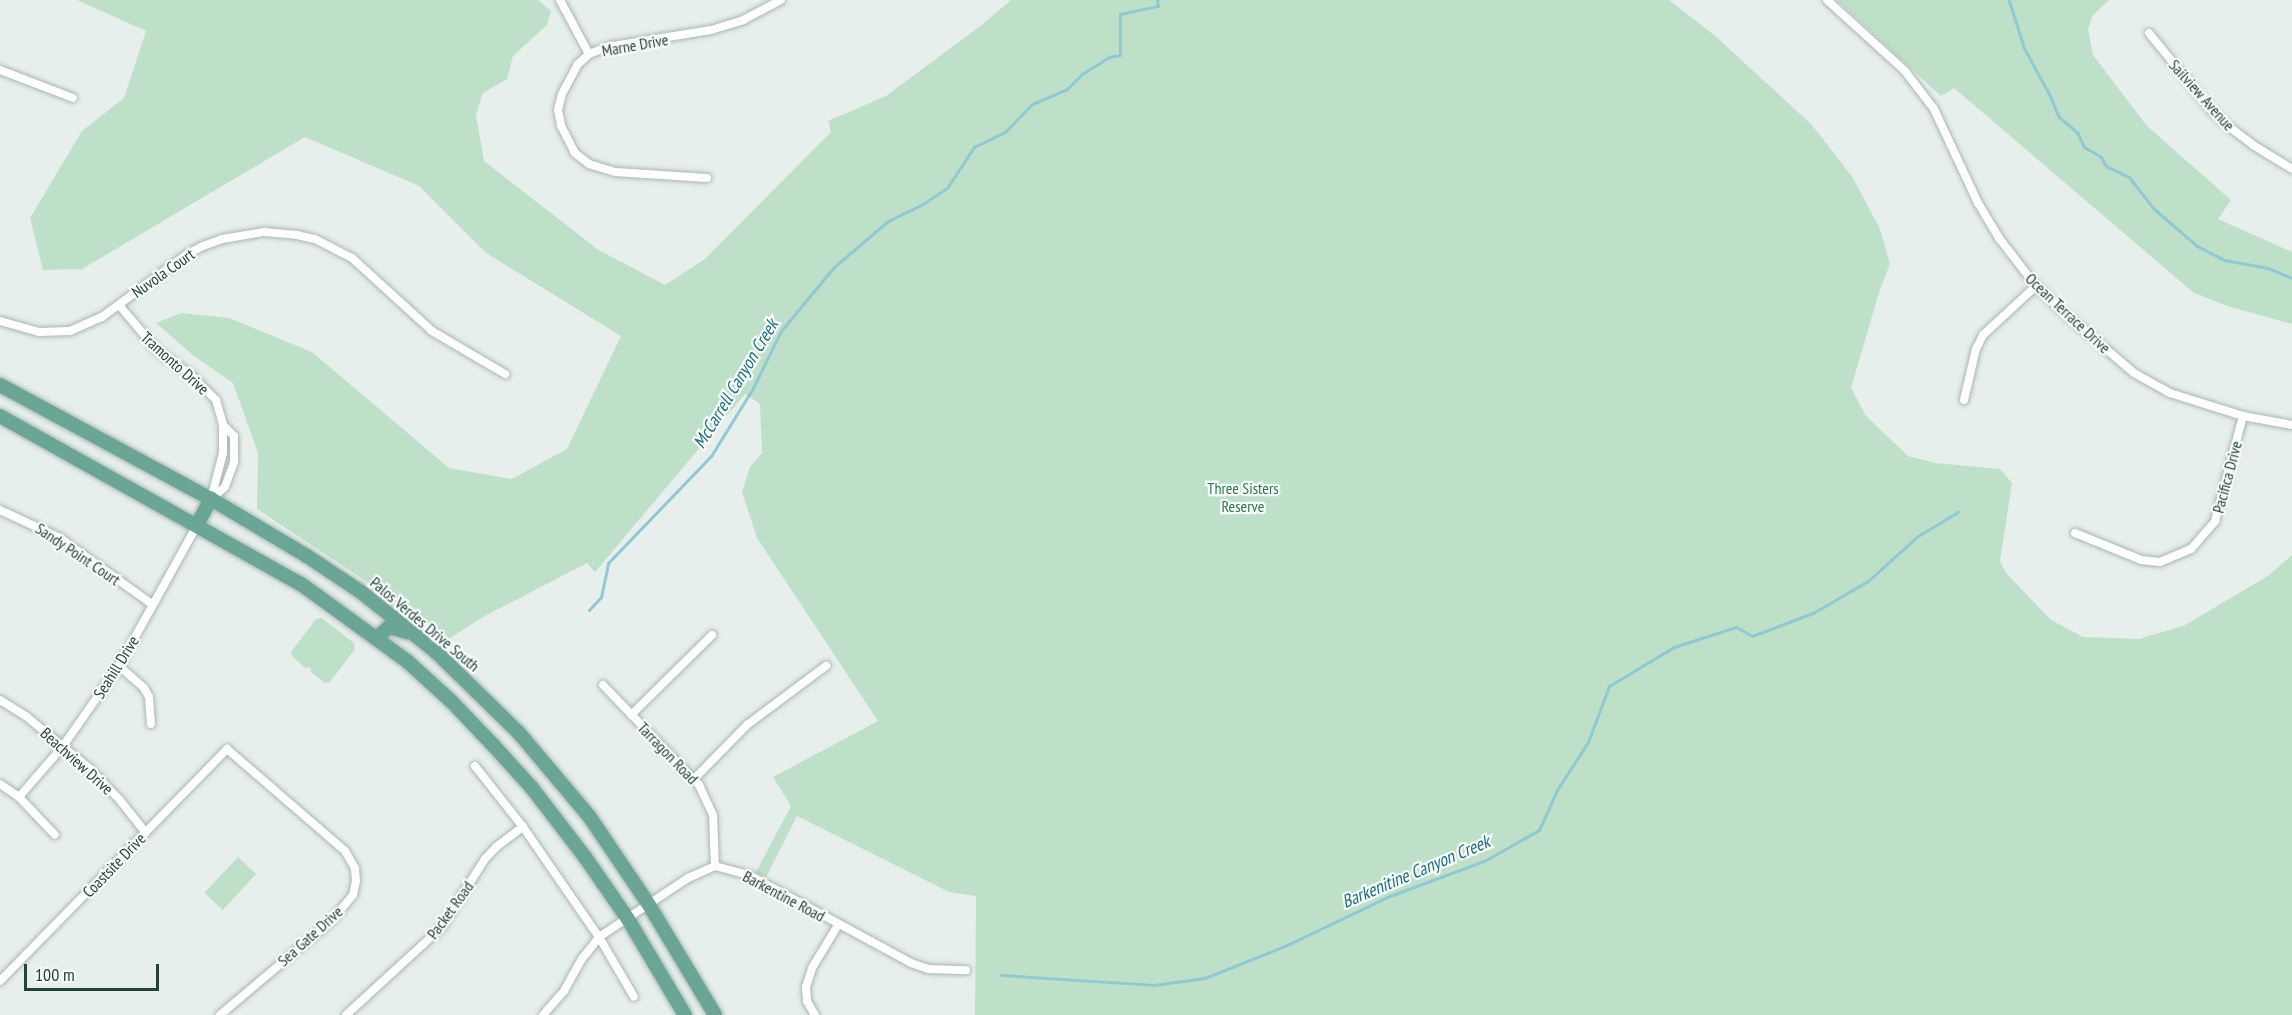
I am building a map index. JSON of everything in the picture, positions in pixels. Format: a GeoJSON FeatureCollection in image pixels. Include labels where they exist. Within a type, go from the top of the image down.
{"type":"FeatureCollection","features":[{"type":"Feature","properties":{"kind":"main road","name":"Palos Verdes Drive South"},"geometry":{"type":"LineString","coordinates":[[0,385],[211,499],[361,592],[445,660],[519,733],[589,816],[650,905],[715,1015]]}},
{"type":"Feature","properties":{"kind":"main road"},"geometry":{"type":"LineString","coordinates":[[0,416],[301,584],[376,638],[451,701],[501,754],[585,857],[628,919],[685,1015]]}},
{"type":"Feature","properties":{"kind":"main road"},"geometry":{"type":"LineString","coordinates":[[197,525],[211,499]]}},
{"type":"Feature","properties":{"kind":"main road"},"geometry":{"type":"LineString","coordinates":[[376,638],[382,630],[395,627],[406,632],[445,660]]}},
{"type":"Feature","properties":{"kind":"street"},"geometry":{"type":"LineString","coordinates":[[560,0],[589,54]]}},
{"type":"Feature","properties":{"kind":"street","name":"Marne Drive"},"geometry":{"type":"LineString","coordinates":[[707,178],[602,170],[575,153],[561,125],[558,110],[570,76],[589,54],[607,47],[711,30],[743,20],[781,0]]}},
{"type":"Feature","properties":{"kind":"street","name":"Ocean Terrace Drive"},"geometry":{"type":"LineString","coordinates":[[1827,0],[1905,71],[1934,109],[1994,230],[2036,286],[2134,373],[2170,393],[2243,416],[2292,425]]}},
{"type":"Feature","properties":{"kind":"street","name":"Sailview Avenue"},"geometry":{"type":"LineString","coordinates":[[2149,33],[2213,112],[2253,145],[2292,169]]}},
{"type":"Feature","properties":{"kind":"street"},"geometry":{"type":"LineString","coordinates":[[0,70],[73,98]]}},
{"type":"Feature","properties":{"kind":"street","name":"Nuvola Court"},"geometry":{"type":"LineString","coordinates":[[0,321],[39,332],[70,331],[102,317],[186,255],[203,246],[222,239],[264,232],[297,235],[315,239],[352,258],[432,330],[505,374]]}},
{"type":"Feature","properties":{"kind":"street"},"geometry":{"type":"LineString","coordinates":[[1964,400],[1976,349],[1983,335],[2036,286]]}},
{"type":"Feature","properties":{"kind":"street","name":"Tramonto Drive"},"geometry":{"type":"LineString","coordinates":[[119,305],[158,350],[192,376],[216,400],[223,424],[234,436],[235,456],[225,487],[211,499]]}},
{"type":"Feature","properties":{"kind":"street","name":"Pacifica Drive"},"geometry":{"type":"LineString","coordinates":[[2075,533],[2141,560],[2160,562],[2191,549],[2215,521],[2243,416]]}},
{"type":"Feature","properties":{"kind":"street","name":"Sandy Point Court"},"geometry":{"type":"LineString","coordinates":[[0,510],[60,538],[152,604]]}},
{"type":"Feature","properties":{"kind":"street","name":"Seahill Drive"},"geometry":{"type":"LineString","coordinates":[[18,797],[63,746],[119,666],[197,525]]}},
{"type":"Feature","properties":{"kind":"street"},"geometry":{"type":"LineString","coordinates":[[631,715],[712,635]]}},
{"type":"Feature","properties":{"kind":"street"},"geometry":{"type":"LineString","coordinates":[[119,666],[144,688],[149,696],[151,724]]}},
{"type":"Feature","properties":{"kind":"street"},"geometry":{"type":"LineString","coordinates":[[694,779],[747,725],[826,666]]}},
{"type":"Feature","properties":{"kind":"street","name":"Tarragon Road"},"geometry":{"type":"LineString","coordinates":[[603,685],[699,785],[713,815],[716,866]]}},
{"type":"Feature","properties":{"kind":"street","name":"Beachview Drive"},"geometry":{"type":"LineString","coordinates":[[0,700],[63,746],[119,799],[146,832]]}},
{"type":"Feature","properties":{"kind":"street","name":"Coastsite Drive"},"geometry":{"type":"LineString","coordinates":[[0,981],[227,749]]}},
{"type":"Feature","properties":{"kind":"street","name":"Sea Gate Drive"},"geometry":{"type":"LineString","coordinates":[[220,1015],[330,922],[353,895],[356,881],[355,868],[345,851],[227,749]]}},
{"type":"Feature","properties":{"kind":"street"},"geometry":{"type":"LineString","coordinates":[[475,766],[523,827],[599,937],[634,997]]}},
{"type":"Feature","properties":{"kind":"street"},"geometry":{"type":"LineString","coordinates":[[0,784],[18,797],[55,835]]}},
{"type":"Feature","properties":{"kind":"street","name":"Packet Road"},"geometry":{"type":"LineString","coordinates":[[346,1015],[441,928],[485,859],[495,847],[523,827]]}},
{"type":"Feature","properties":{"kind":"street"},"geometry":{"type":"LineString","coordinates":[[543,1015],[564,992],[582,959],[599,937],[688,878],[716,866]]}},
{"type":"Feature","properties":{"kind":"street","name":"Barkentine Road"},"geometry":{"type":"LineString","coordinates":[[716,866],[749,875],[911,963],[928,969],[966,970]]}},
{"type":"Feature","properties":{"kind":"street"},"geometry":{"type":"LineString","coordinates":[[816,1015],[807,1001],[806,987],[812,968],[838,924]]}},
{"type":"Feature","properties":{"kind":"green space","name":"Three Sisters Reserve"},"geometry":{"type":"Polygon","coordinates":[[[77,0],[538,0],[551,11],[547,25],[513,56],[507,79],[483,93],[476,115],[484,161],[597,249],[665,285],[705,259],[831,132],[828,121],[886,96],[983,24],[1011,0],[1669,0],[1714,35],[1812,125],[1853,178],[1880,229],[1890,264],[1880,289],[1851,388],[1866,416],[1908,456],[1935,463],[2000,469],[2012,483],[2000,561],[2006,573],[2051,620],[2083,637],[2139,639],[2185,625],[2268,576],[2292,555],[2292,1015],[975,1015],[976,896],[949,892],[797,816],[765,879],[756,872],[791,806],[773,777],[878,721],[757,538],[742,492],[750,467],[762,453],[760,404],[745,394],[595,572],[587,563],[483,617],[447,640],[366,581],[257,509],[258,453],[233,383],[194,356],[156,323],[181,313],[229,318],[312,352],[449,468],[512,479],[567,449],[621,336],[486,253],[419,186],[305,137],[82,269],[43,270],[30,218],[82,131],[124,98],[146,31],[77,0]]]}},
{"type":"Feature","properties":{"kind":"green space"},"geometry":{"type":"Polygon","coordinates":[[[1837,0],[2109,0],[2093,15],[2088,29],[2093,55],[2147,126],[2231,200],[2218,219],[2292,252],[2292,324],[2227,306],[2194,293],[1954,88],[1941,96],[1837,0]]]}},
{"type":"Feature","properties":{"kind":"green space"},"geometry":{"type":"Polygon","coordinates":[[[322,618],[354,643],[355,649],[330,682],[325,683],[311,672],[310,667],[305,668],[292,656],[291,652],[316,619],[322,618]]]}},
{"type":"Feature","properties":{"kind":"green space"},"geometry":{"type":"Polygon","coordinates":[[[238,857],[256,874],[223,910],[205,893],[238,857]]]}},
{"type":"Feature","properties":{"kind":"waterway","name":"McCarrell Canyon Creek"},"geometry":{"type":"LineString","coordinates":[[589,610],[601,597],[608,563],[711,456],[753,388],[781,331],[834,267],[888,221],[923,204],[947,188],[974,147],[1005,132],[1032,104],[1067,89],[1082,74],[1109,57],[1120,55],[1120,14],[1158,6],[1157,0]]}},
{"type":"Feature","properties":{"kind":"waterway"},"geometry":{"type":"LineString","coordinates":[[2009,1],[2024,48],[2059,117],[2077,132],[2084,147],[2101,157],[2106,166],[2129,177],[2154,209],[2197,246],[2224,260],[2268,268],[2292,278]]}},
{"type":"Feature","properties":{"kind":"waterway","name":"Barkenitine Canyon Creek"},"geometry":{"type":"LineString","coordinates":[[1001,975],[1154,985],[1205,978],[1287,945],[1387,897],[1484,861],[1539,830],[1557,790],[1588,742],[1609,686],[1674,647],[1736,627],[1752,636],[1813,613],[1868,581],[1918,536],[1958,512]]}}]}
